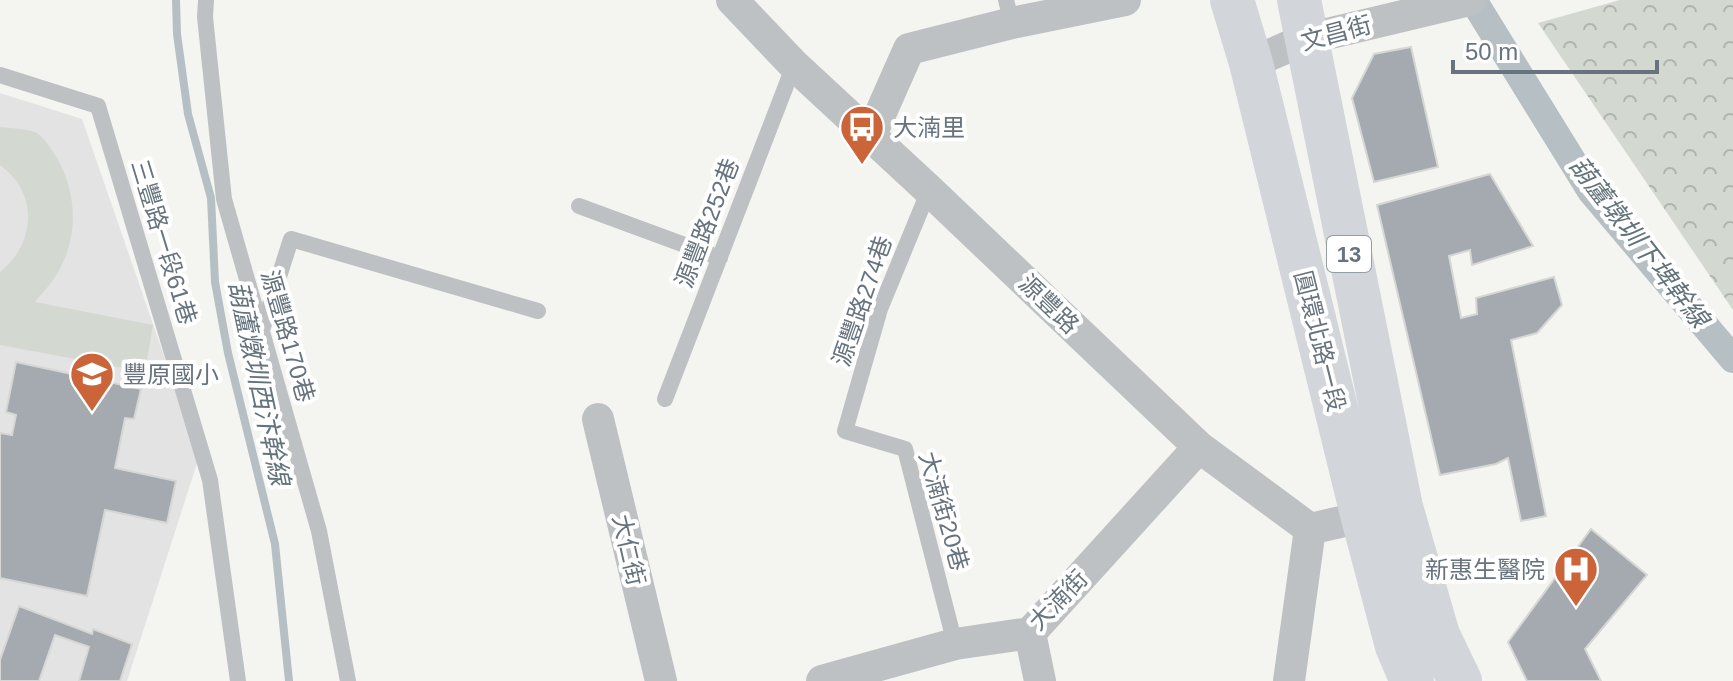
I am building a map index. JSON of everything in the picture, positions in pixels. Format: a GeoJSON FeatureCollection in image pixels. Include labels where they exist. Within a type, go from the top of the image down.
{"type":"FeatureCollection","features":[{"type":"Feature","properties":{"kind":"main road","name":"圓環北路一段"},"geometry":{"type":"LineString","coordinates":[[1232,0],[1382,513],[1460,681]]}},
{"type":"Feature","properties":{"kind":"main road","name":"圓環北路一段"},"geometry":{"type":"LineString","coordinates":[[1302,19],[1382,513],[1397,646],[1412,681]]}},
{"type":"Feature","properties":{"kind":"street","name":"源豐路"},"geometry":{"type":"LineString","coordinates":[[732,0],[794,65],[1199,447],[1310,529]]}},
{"type":"Feature","properties":{"kind":"street"},"geometry":{"type":"LineString","coordinates":[[870,137],[909,49],[1009,11],[1125,0]]}},
{"type":"Feature","properties":{"kind":"street","name":"文昌街"},"geometry":{"type":"LineString","coordinates":[[1251,63],[1302,19],[1470,0]]}},
{"type":"Feature","properties":{"kind":"street","name":"大仁街"},"geometry":{"type":"LineString","coordinates":[[598,419],[661,681]]}},
{"type":"Feature","properties":{"kind":"street","name":"大湳街"},"geometry":{"type":"LineString","coordinates":[[822,681],[955,644],[1030,633],[1199,447]]}},
{"type":"Feature","properties":{"kind":"street"},"geometry":{"type":"LineString","coordinates":[[1289,681],[1310,529],[1382,513]]}},
{"type":"Feature","properties":{"kind":"street"},"geometry":{"type":"LineString","coordinates":[[1030,633],[1040,681]]}},
{"type":"Feature","properties":{"kind":"lane","name":"源豐路170巷"},"geometry":{"type":"LineString","coordinates":[[206,0],[205,17],[224,199],[319,531],[348,681]]}},
{"type":"Feature","properties":{"kind":"lane","name":"源豐路252巷"},"geometry":{"type":"LineString","coordinates":[[665,399],[794,65]]}},
{"type":"Feature","properties":{"kind":"lane","name":"三豐路一段61巷"},"geometry":{"type":"LineString","coordinates":[[0,75],[98,106],[210,480],[238,681]]}},
{"type":"Feature","properties":{"kind":"lane","name":"源豐路274巷"},"geometry":{"type":"LineString","coordinates":[[845,431],[880,309],[929,190]]}},
{"type":"Feature","properties":{"kind":"lane"},"geometry":{"type":"LineString","coordinates":[[579,206],[720,258]]}},
{"type":"Feature","properties":{"kind":"lane"},"geometry":{"type":"LineString","coordinates":[[262,330],[291,239],[538,311]]}},
{"type":"Feature","properties":{"kind":"lane","name":"大湳街20巷"},"geometry":{"type":"LineString","coordinates":[[845,431],[905,449],[955,644]]}},
{"type":"Feature","properties":{"kind":"shaded area","name":"豐原國小"},"geometry":{"type":"Polygon","coordinates":[[[0,93],[82,119],[199,457],[127,681],[0,681],[0,93]]]}},
{"type":"Feature","properties":{"kind":"green space"},"geometry":{"type":"Polygon","coordinates":[[[1620,0],[1733,0],[1733,310],[1538,23],[1620,0]]]}},
{"type":"Feature","properties":{"kind":"green space"},"geometry":{"type":"Polygon","coordinates":[[[0,127],[30,131],[43,138],[64,172],[72,200],[72,230],[65,258],[53,280],[35,302],[153,325],[145,372],[0,345],[0,272],[21,247],[28,218],[22,189],[0,165],[0,127]]]}},
{"type":"Feature","properties":{"kind":"building"},"geometry":{"type":"Polygon","coordinates":[[[1411,47],[1438,167],[1374,182],[1352,98],[1374,54],[1411,47]]]}},
{"type":"Feature","properties":{"kind":"building"},"geometry":{"type":"Polygon","coordinates":[[[1490,174],[1533,246],[1472,265],[1470,250],[1449,256],[1461,318],[1477,314],[1476,298],[1554,277],[1562,305],[1537,333],[1511,340],[1546,516],[1521,521],[1508,458],[1496,464],[1440,475],[1377,205],[1490,174]]]}},
{"type":"Feature","properties":{"kind":"building"},"geometry":{"type":"Polygon","coordinates":[[[16,362],[141,389],[134,419],[125,418],[115,468],[176,481],[167,523],[105,510],[87,596],[0,578],[0,433],[12,435],[16,415],[6,412],[16,362]]]}},
{"type":"Feature","properties":{"kind":"building","name":"新惠生醫院"},"geometry":{"type":"Polygon","coordinates":[[[1591,529],[1647,575],[1585,649],[1601,681],[1527,681],[1508,642],[1591,529]]]}},
{"type":"Feature","properties":{"kind":"building"},"geometry":{"type":"Polygon","coordinates":[[[19,606],[92,634],[93,629],[132,644],[120,681],[79,681],[89,647],[55,635],[39,681],[0,681],[0,660],[19,606]]]}},
{"type":"Feature","properties":{"kind":"waterway","name":"葫蘆燉圳西汴幹線"},"geometry":{"type":"LineString","coordinates":[[176,0],[177,34],[188,114],[211,198],[215,282],[228,353],[275,544],[289,681]]}},
{"type":"Feature","properties":{"kind":"waterway","name":"葫蘆墩圳下埤幹線"},"geometry":{"type":"LineString","coordinates":[[1473,0],[1591,191],[1733,359]]}},
{"type":"Feature","properties":{"kind":"place","name":"大湳里"},"geometry":{"type":"Point","coordinates":[862,166]}},
{"type":"Feature","properties":{"kind":"place","name":"豐原國小"},"geometry":{"type":"Point","coordinates":[92,413]}},
{"type":"Feature","properties":{"kind":"place","name":"新惠生醫院"},"geometry":{"type":"Point","coordinates":[1576,608]}}]}
